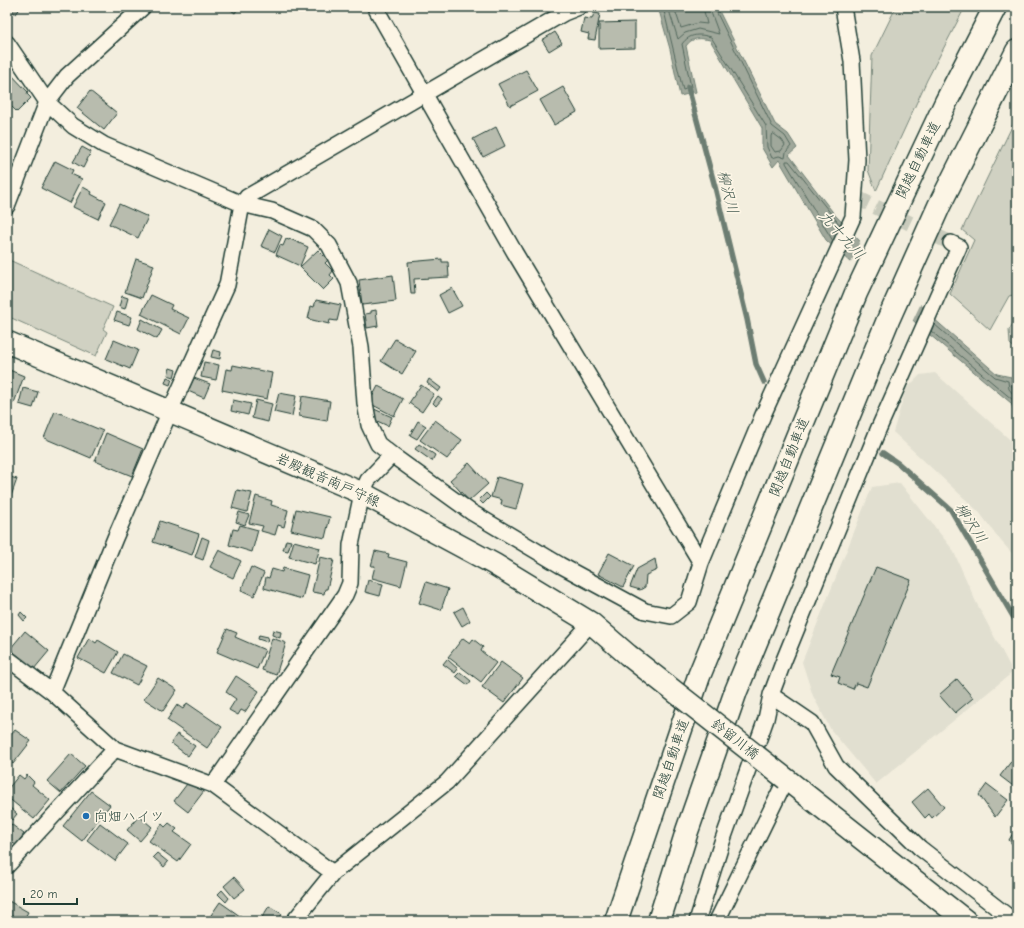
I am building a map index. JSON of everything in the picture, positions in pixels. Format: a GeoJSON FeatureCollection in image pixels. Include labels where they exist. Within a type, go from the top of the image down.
{"type":"FeatureCollection","features":[{"type":"Feature","properties":{"kind":"highway","name":"関越自動車道"},"geometry":{"type":"LineString","coordinates":[[616,921],[699,676],[856,293],[942,109],[995,7]]}},
{"type":"Feature","properties":{"kind":"highway"},"geometry":{"type":"LineString","coordinates":[[659,921],[687,831],[736,691],[888,320],[939,206],[1017,51]]}},
{"type":"Feature","properties":{"kind":"main road","name":"岩殿観音南戸守線"},"geometry":{"type":"LineString","coordinates":[[7,342],[362,494],[494,564],[591,623],[628,655]]}},
{"type":"Feature","properties":{"kind":"main road","name":"鈴留川橋"},"geometry":{"type":"LineString","coordinates":[[628,655],[966,921]]}},
{"type":"Feature","properties":{"kind":"street"},"geometry":{"type":"LineString","coordinates":[[7,206],[47,102],[67,76],[143,7]]}},
{"type":"Feature","properties":{"kind":"street"},"geometry":{"type":"LineString","coordinates":[[375,7],[515,254],[702,563]]}},
{"type":"Feature","properties":{"kind":"street"},"geometry":{"type":"LineString","coordinates":[[52,692],[115,538],[227,285],[242,204],[247,197],[425,93],[564,14],[580,7]]}},
{"type":"Feature","properties":{"kind":"street"},"geometry":{"type":"LineString","coordinates":[[7,43],[47,102],[73,126],[104,145],[242,204],[272,211],[313,229],[329,245],[349,283],[361,347],[365,403],[369,425],[378,444],[471,512],[560,565],[645,611],[671,616],[689,602],[702,563],[763,415],[836,256],[852,217],[856,189],[856,144],[852,61],[842,7]]}},
{"type":"Feature","properties":{"kind":"street"},"geometry":{"type":"LineString","coordinates":[[697,921],[722,842],[766,719],[771,695],[878,430],[912,350],[959,247],[951,243]]}},
{"type":"Feature","properties":{"kind":"street"},"geometry":{"type":"LineString","coordinates":[[213,785],[345,595],[350,583],[351,545],[362,494],[368,480],[392,455]]}},
{"type":"Feature","properties":{"kind":"street"},"geometry":{"type":"LineString","coordinates":[[294,921],[333,873],[446,782],[591,623]]}},
{"type":"Feature","properties":{"kind":"street"},"geometry":{"type":"LineString","coordinates":[[7,658],[52,692],[115,749],[213,785],[333,873]]}},
{"type":"Feature","properties":{"kind":"street"},"geometry":{"type":"LineString","coordinates":[[771,695],[812,724],[836,766],[920,848],[1014,921]]}},
{"type":"Feature","properties":{"kind":"street"},"geometry":{"type":"LineString","coordinates":[[7,866],[115,749]]}},
{"type":"Feature","properties":{"kind":"street"},"geometry":{"type":"LineString","coordinates":[[717,921],[786,779]]}},
{"type":"Feature","properties":{"kind":"shaded area"},"geometry":{"type":"Polygon","coordinates":[[[896,7],[965,7],[927,80],[876,191],[868,170],[872,56],[896,7]]]}},
{"type":"Feature","properties":{"kind":"shaded area"},"geometry":{"type":"Polygon","coordinates":[[[1017,116],[1017,294],[1009,296],[990,330],[950,294],[974,240],[962,230],[1017,116]]]}},
{"type":"Feature","properties":{"kind":"shaded area"},"geometry":{"type":"Polygon","coordinates":[[[7,259],[113,307],[103,329],[107,332],[96,356],[7,316],[7,259]]]}},
{"type":"Feature","properties":{"kind":"shaded area"},"geometry":{"type":"Polygon","coordinates":[[[1017,317],[1017,350],[1010,344],[1009,330],[1017,317]]]}},
{"type":"Feature","properties":{"kind":"shaded area"},"geometry":{"type":"Polygon","coordinates":[[[935,373],[1017,446],[1017,559],[979,512],[893,432],[906,389],[920,375],[935,373]]]}},
{"type":"Feature","properties":{"kind":"shaded area"},"geometry":{"type":"Polygon","coordinates":[[[900,483],[953,550],[976,602],[1013,672],[876,784],[831,730],[813,696],[802,662],[872,487],[900,483]]]}},
{"type":"Feature","properties":{"kind":"water","name":"九十九川"},"geometry":{"type":"Polygon","coordinates":[[[658,7],[717,7],[775,124],[788,134],[797,148],[789,155],[835,215],[933,318],[997,374],[1016,378],[1017,384],[1011,386],[1017,392],[1017,419],[1011,403],[917,324],[826,240],[779,160],[773,167],[762,148],[762,128],[710,40],[696,39],[688,43],[686,46],[696,92],[680,96],[670,49],[658,7]]]}},
{"type":"Feature","properties":{"kind":"pier"},"geometry":{"type":"Polygon","coordinates":[[[861,239],[921,303],[912,322],[850,265],[861,239]]]}},
{"type":"Feature","properties":{"kind":"building"},"geometry":{"type":"Polygon","coordinates":[[[7,7],[21,7],[16,14],[7,7]]]}},
{"type":"Feature","properties":{"kind":"building"},"geometry":{"type":"Polygon","coordinates":[[[227,7],[239,7],[235,13],[227,7]]]}},
{"type":"Feature","properties":{"kind":"building"},"geometry":{"type":"Polygon","coordinates":[[[594,13],[600,14],[595,40],[588,39],[589,34],[581,32],[584,18],[592,19],[594,13]]]}},
{"type":"Feature","properties":{"kind":"building"},"geometry":{"type":"Polygon","coordinates":[[[635,22],[635,48],[599,49],[599,23],[635,22]]]}},
{"type":"Feature","properties":{"kind":"building"},"geometry":{"type":"Polygon","coordinates":[[[555,32],[562,43],[549,51],[542,40],[555,32]]]}},
{"type":"Feature","properties":{"kind":"building"},"geometry":{"type":"Polygon","coordinates":[[[7,70],[28,92],[27,94],[31,98],[17,112],[7,102],[7,70]]]}},
{"type":"Feature","properties":{"kind":"building"},"geometry":{"type":"Polygon","coordinates":[[[526,70],[538,91],[510,106],[498,84],[526,70]]]}},
{"type":"Feature","properties":{"kind":"building"},"geometry":{"type":"Polygon","coordinates":[[[563,87],[577,112],[554,125],[540,100],[563,87]]]}},
{"type":"Feature","properties":{"kind":"building"},"geometry":{"type":"Polygon","coordinates":[[[90,91],[117,113],[104,130],[77,108],[90,91]]]}},
{"type":"Feature","properties":{"kind":"building"},"geometry":{"type":"Polygon","coordinates":[[[496,127],[505,146],[483,157],[473,139],[496,127]]]}},
{"type":"Feature","properties":{"kind":"building"},"geometry":{"type":"Polygon","coordinates":[[[82,147],[91,152],[83,168],[73,162],[82,147]]]}},
{"type":"Feature","properties":{"kind":"building"},"geometry":{"type":"Polygon","coordinates":[[[55,161],[73,170],[71,174],[82,179],[70,203],[41,188],[55,161]]]}},
{"type":"Feature","properties":{"kind":"building"},"geometry":{"type":"Polygon","coordinates":[[[83,187],[92,192],[91,194],[106,202],[98,219],[73,207],[83,187]]]}},
{"type":"Feature","properties":{"kind":"building"},"geometry":{"type":"Polygon","coordinates":[[[119,204],[148,217],[138,238],[109,224],[119,204]]]}},
{"type":"Feature","properties":{"kind":"building"},"geometry":{"type":"Polygon","coordinates":[[[269,229],[282,236],[275,252],[261,246],[269,229]]]}},
{"type":"Feature","properties":{"kind":"building"},"geometry":{"type":"Polygon","coordinates":[[[286,239],[290,239],[308,247],[300,266],[276,255],[280,245],[283,246],[286,239]]]}},
{"type":"Feature","properties":{"kind":"building"},"geometry":{"type":"Polygon","coordinates":[[[318,250],[328,260],[325,263],[333,271],[330,275],[334,279],[323,290],[300,267],[318,250]]]}},
{"type":"Feature","properties":{"kind":"building"},"geometry":{"type":"Polygon","coordinates":[[[136,259],[154,265],[142,298],[125,292],[136,259]]]}},
{"type":"Feature","properties":{"kind":"building"},"geometry":{"type":"Polygon","coordinates":[[[442,259],[442,262],[448,262],[449,277],[414,279],[415,294],[411,294],[408,262],[442,259]]]}},
{"type":"Feature","properties":{"kind":"building"},"geometry":{"type":"Polygon","coordinates":[[[393,275],[396,301],[362,305],[359,280],[393,275]]]}},
{"type":"Feature","properties":{"kind":"building"},"geometry":{"type":"Polygon","coordinates":[[[452,288],[462,306],[448,313],[439,295],[452,288]]]}},
{"type":"Feature","properties":{"kind":"building"},"geometry":{"type":"Polygon","coordinates":[[[151,295],[172,305],[170,309],[189,318],[181,334],[141,314],[151,295]]]}},
{"type":"Feature","properties":{"kind":"building"},"geometry":{"type":"Polygon","coordinates":[[[122,296],[128,298],[125,309],[119,307],[122,296]]]}},
{"type":"Feature","properties":{"kind":"building"},"geometry":{"type":"Polygon","coordinates":[[[316,300],[341,305],[337,321],[330,320],[329,324],[308,319],[311,306],[314,307],[316,300]]]}},
{"type":"Feature","properties":{"kind":"building"},"geometry":{"type":"Polygon","coordinates":[[[376,310],[378,326],[367,328],[365,314],[376,310]]]}},
{"type":"Feature","properties":{"kind":"building"},"geometry":{"type":"Polygon","coordinates":[[[117,312],[132,317],[129,325],[114,320],[117,312]]]}},
{"type":"Feature","properties":{"kind":"building"},"geometry":{"type":"Polygon","coordinates":[[[142,319],[162,330],[157,339],[138,329],[142,319]]]}},
{"type":"Feature","properties":{"kind":"building"},"geometry":{"type":"Polygon","coordinates":[[[395,339],[416,351],[402,374],[381,361],[395,339]]]}},
{"type":"Feature","properties":{"kind":"building"},"geometry":{"type":"Polygon","coordinates":[[[114,340],[138,350],[130,369],[106,359],[114,340]]]}},
{"type":"Feature","properties":{"kind":"building"},"geometry":{"type":"Polygon","coordinates":[[[213,350],[221,352],[220,359],[211,357],[213,350]]]}},
{"type":"Feature","properties":{"kind":"building"},"geometry":{"type":"Polygon","coordinates":[[[204,362],[219,365],[216,380],[201,377],[204,362]]]}},
{"type":"Feature","properties":{"kind":"building"},"geometry":{"type":"Polygon","coordinates":[[[233,365],[272,373],[267,399],[222,390],[226,369],[232,370],[233,365]]]}},
{"type":"Feature","properties":{"kind":"building"},"geometry":{"type":"Polygon","coordinates":[[[170,368],[176,370],[174,377],[168,375],[170,368]]]}},
{"type":"Feature","properties":{"kind":"building"},"geometry":{"type":"Polygon","coordinates":[[[7,369],[24,376],[14,403],[7,400],[7,369]]]}},
{"type":"Feature","properties":{"kind":"building"},"geometry":{"type":"Polygon","coordinates":[[[167,377],[172,379],[170,385],[165,383],[167,377]]]}},
{"type":"Feature","properties":{"kind":"building"},"geometry":{"type":"Polygon","coordinates":[[[194,378],[210,384],[204,398],[188,391],[194,378]]]}},
{"type":"Feature","properties":{"kind":"building"},"geometry":{"type":"Polygon","coordinates":[[[429,379],[441,388],[438,392],[427,383],[429,379]]]}},
{"type":"Feature","properties":{"kind":"building"},"geometry":{"type":"Polygon","coordinates":[[[421,385],[434,394],[422,412],[409,403],[421,385]]]}},
{"type":"Feature","properties":{"kind":"building"},"geometry":{"type":"Polygon","coordinates":[[[378,386],[403,399],[394,416],[369,403],[378,386]]]}},
{"type":"Feature","properties":{"kind":"building"},"geometry":{"type":"Polygon","coordinates":[[[23,388],[38,392],[33,408],[19,404],[23,388]]]}},
{"type":"Feature","properties":{"kind":"building"},"geometry":{"type":"Polygon","coordinates":[[[279,393],[296,396],[292,416],[274,412],[279,393]]]}},
{"type":"Feature","properties":{"kind":"building"},"geometry":{"type":"Polygon","coordinates":[[[302,396],[330,401],[327,421],[299,416],[302,396]]]}},
{"type":"Feature","properties":{"kind":"building"},"geometry":{"type":"Polygon","coordinates":[[[438,396],[442,399],[436,406],[433,403],[438,396]]]}},
{"type":"Feature","properties":{"kind":"building"},"geometry":{"type":"Polygon","coordinates":[[[233,400],[251,404],[248,415],[231,411],[233,400]]]}},
{"type":"Feature","properties":{"kind":"building"},"geometry":{"type":"Polygon","coordinates":[[[256,400],[272,404],[268,422],[252,418],[256,400]]]}},
{"type":"Feature","properties":{"kind":"building"},"geometry":{"type":"Polygon","coordinates":[[[372,408],[392,417],[388,426],[375,420],[372,408]]]}},
{"type":"Feature","properties":{"kind":"building"},"geometry":{"type":"Polygon","coordinates":[[[55,411],[103,431],[91,458],[44,438],[55,411]]]}},
{"type":"Feature","properties":{"kind":"building"},"geometry":{"type":"Polygon","coordinates":[[[435,420],[462,440],[447,459],[420,440],[435,420]]]}},
{"type":"Feature","properties":{"kind":"building"},"geometry":{"type":"Polygon","coordinates":[[[418,421],[426,426],[417,439],[410,435],[418,421]]]}},
{"type":"Feature","properties":{"kind":"building"},"geometry":{"type":"Polygon","coordinates":[[[106,433],[143,449],[132,476],[95,461],[106,433]]]}},
{"type":"Feature","properties":{"kind":"building"},"geometry":{"type":"Polygon","coordinates":[[[419,444],[435,455],[432,461],[415,449],[419,444]]]}},
{"type":"Feature","properties":{"kind":"building"},"geometry":{"type":"Polygon","coordinates":[[[469,463],[488,484],[469,501],[450,480],[469,463]]]}},
{"type":"Feature","properties":{"kind":"building"},"geometry":{"type":"Polygon","coordinates":[[[7,476],[17,479],[9,502],[7,501],[7,476]]]}},
{"type":"Feature","properties":{"kind":"building"},"geometry":{"type":"Polygon","coordinates":[[[497,477],[523,484],[516,509],[501,505],[502,500],[491,497],[497,477]]]}},
{"type":"Feature","properties":{"kind":"building"},"geometry":{"type":"Polygon","coordinates":[[[237,490],[252,493],[247,512],[232,508],[237,490]]]}},
{"type":"Feature","properties":{"kind":"building"},"geometry":{"type":"Polygon","coordinates":[[[486,493],[490,497],[483,504],[479,500],[486,493]]]}},
{"type":"Feature","properties":{"kind":"building"},"geometry":{"type":"Polygon","coordinates":[[[256,496],[272,501],[271,505],[288,510],[284,527],[278,525],[275,535],[261,531],[263,526],[249,523],[256,496]]]}},
{"type":"Feature","properties":{"kind":"building"},"geometry":{"type":"Polygon","coordinates":[[[296,509],[330,517],[325,538],[291,530],[296,509]]]}},
{"type":"Feature","properties":{"kind":"building"},"geometry":{"type":"Polygon","coordinates":[[[239,512],[249,515],[245,525],[236,522],[239,512]]]}},
{"type":"Feature","properties":{"kind":"building"},"geometry":{"type":"Polygon","coordinates":[[[160,521],[199,534],[192,555],[153,542],[160,521]]]}},
{"type":"Feature","properties":{"kind":"building"},"geometry":{"type":"Polygon","coordinates":[[[240,525],[258,530],[252,552],[229,545],[233,529],[238,530],[240,525]]]}},
{"type":"Feature","properties":{"kind":"building"},"geometry":{"type":"Polygon","coordinates":[[[202,537],[209,540],[203,560],[195,557],[202,537]]]}},
{"type":"Feature","properties":{"kind":"building"},"geometry":{"type":"Polygon","coordinates":[[[286,540],[291,541],[288,551],[283,550],[286,540]]]}},
{"type":"Feature","properties":{"kind":"building"},"geometry":{"type":"Polygon","coordinates":[[[294,541],[320,548],[315,564],[289,557],[294,541]]]}},
{"type":"Feature","properties":{"kind":"building"},"geometry":{"type":"Polygon","coordinates":[[[219,550],[241,561],[233,578],[210,567],[219,550]]]}},
{"type":"Feature","properties":{"kind":"building"},"geometry":{"type":"Polygon","coordinates":[[[375,551],[389,554],[388,557],[407,562],[401,586],[372,578],[375,566],[371,566],[375,551]]]}},
{"type":"Feature","properties":{"kind":"building"},"geometry":{"type":"Polygon","coordinates":[[[609,553],[634,566],[623,587],[598,574],[609,553]]]}},
{"type":"Feature","properties":{"kind":"building"},"geometry":{"type":"Polygon","coordinates":[[[320,557],[334,560],[327,589],[325,589],[324,594],[312,592],[320,557]]]}},
{"type":"Feature","properties":{"kind":"building"},"geometry":{"type":"Polygon","coordinates":[[[655,559],[657,570],[646,575],[645,587],[640,590],[630,587],[637,569],[655,559]]]}},
{"type":"Feature","properties":{"kind":"building"},"geometry":{"type":"Polygon","coordinates":[[[251,567],[264,573],[254,596],[241,590],[251,567]]]}},
{"type":"Feature","properties":{"kind":"building"},"geometry":{"type":"Polygon","coordinates":[[[876,567],[911,580],[867,687],[856,683],[853,689],[838,683],[840,677],[831,674],[876,567]]]}},
{"type":"Feature","properties":{"kind":"building"},"geometry":{"type":"Polygon","coordinates":[[[283,568],[308,575],[302,599],[264,588],[266,577],[269,578],[272,569],[282,572],[283,568]]]}},
{"type":"Feature","properties":{"kind":"building"},"geometry":{"type":"Polygon","coordinates":[[[368,580],[383,584],[380,596],[365,592],[368,580]]]}},
{"type":"Feature","properties":{"kind":"building"},"geometry":{"type":"Polygon","coordinates":[[[426,582],[448,589],[441,610],[419,603],[426,582]]]}},
{"type":"Feature","properties":{"kind":"building"},"geometry":{"type":"Polygon","coordinates":[[[463,607],[470,621],[462,626],[454,612],[463,607]]]}},
{"type":"Feature","properties":{"kind":"building"},"geometry":{"type":"Polygon","coordinates":[[[21,612],[27,618],[24,621],[19,615],[21,612]]]}},
{"type":"Feature","properties":{"kind":"building"},"geometry":{"type":"Polygon","coordinates":[[[227,629],[237,633],[235,637],[265,650],[257,669],[217,652],[227,629]]]}},
{"type":"Feature","properties":{"kind":"building"},"geometry":{"type":"Polygon","coordinates":[[[273,630],[281,632],[280,638],[272,635],[273,630]]]}},
{"type":"Feature","properties":{"kind":"building"},"geometry":{"type":"Polygon","coordinates":[[[25,631],[49,651],[34,669],[10,649],[25,631]]]}},
{"type":"Feature","properties":{"kind":"building"},"geometry":{"type":"Polygon","coordinates":[[[259,635],[268,637],[267,642],[258,639],[259,635]]]}},
{"type":"Feature","properties":{"kind":"building"},"geometry":{"type":"Polygon","coordinates":[[[89,638],[96,643],[98,640],[118,652],[106,673],[78,658],[89,638]]]}},
{"type":"Feature","properties":{"kind":"building"},"geometry":{"type":"Polygon","coordinates":[[[272,638],[286,643],[276,675],[262,670],[272,638]]]}},
{"type":"Feature","properties":{"kind":"building"},"geometry":{"type":"Polygon","coordinates":[[[463,638],[470,643],[473,639],[483,647],[481,651],[496,663],[481,682],[448,657],[463,638]]]}},
{"type":"Feature","properties":{"kind":"building"},"geometry":{"type":"Polygon","coordinates":[[[123,654],[147,666],[137,685],[113,673],[123,654]]]}},
{"type":"Feature","properties":{"kind":"building"},"geometry":{"type":"Polygon","coordinates":[[[447,659],[458,669],[455,673],[443,664],[447,659]]]}},
{"type":"Feature","properties":{"kind":"building"},"geometry":{"type":"Polygon","coordinates":[[[501,662],[523,678],[504,703],[482,687],[501,662]]]}},
{"type":"Feature","properties":{"kind":"building"},"geometry":{"type":"Polygon","coordinates":[[[460,672],[471,681],[468,685],[456,676],[460,672]]]}},
{"type":"Feature","properties":{"kind":"building"},"geometry":{"type":"Polygon","coordinates":[[[236,676],[259,691],[245,712],[241,710],[238,715],[229,710],[236,699],[226,692],[236,676]]]}},
{"type":"Feature","properties":{"kind":"building"},"geometry":{"type":"Polygon","coordinates":[[[158,678],[177,690],[163,711],[144,699],[158,678]]]}},
{"type":"Feature","properties":{"kind":"building"},"geometry":{"type":"Polygon","coordinates":[[[957,679],[973,698],[955,713],[939,695],[957,679]]]}},
{"type":"Feature","properties":{"kind":"building"},"geometry":{"type":"Polygon","coordinates":[[[187,703],[222,727],[207,748],[167,720],[177,705],[183,709],[187,703]]]}},
{"type":"Feature","properties":{"kind":"building"},"geometry":{"type":"Polygon","coordinates":[[[15,730],[31,741],[13,764],[7,759],[7,734],[8,732],[11,735],[15,730]]]}},
{"type":"Feature","properties":{"kind":"building"},"geometry":{"type":"Polygon","coordinates":[[[177,734],[195,746],[188,756],[171,743],[177,734]]]}},
{"type":"Feature","properties":{"kind":"building"},"geometry":{"type":"Polygon","coordinates":[[[71,754],[85,766],[61,793],[47,781],[71,754]]]}},
{"type":"Feature","properties":{"kind":"building"},"geometry":{"type":"Polygon","coordinates":[[[1013,759],[1017,762],[1017,789],[1000,776],[1013,759]]]}},
{"type":"Feature","properties":{"kind":"building"},"geometry":{"type":"Polygon","coordinates":[[[19,775],[24,779],[27,775],[34,782],[32,785],[50,800],[34,819],[7,797],[7,790],[19,775]]]}},
{"type":"Feature","properties":{"kind":"building"},"geometry":{"type":"Polygon","coordinates":[[[190,780],[204,791],[188,812],[174,801],[190,780]]]}},
{"type":"Feature","properties":{"kind":"building"},"geometry":{"type":"Polygon","coordinates":[[[987,784],[1008,800],[995,817],[979,795],[987,784]]]}},
{"type":"Feature","properties":{"kind":"building"},"geometry":{"type":"Polygon","coordinates":[[[928,788],[944,807],[932,818],[929,814],[925,818],[912,802],[928,788]]]}},
{"type":"Feature","properties":{"kind":"building","name":"向畑ハイツ"},"geometry":{"type":"Polygon","coordinates":[[[91,791],[110,805],[82,841],[63,826],[91,791]]]}},
{"type":"Feature","properties":{"kind":"building"},"geometry":{"type":"Polygon","coordinates":[[[9,807],[17,814],[12,820],[7,815],[7,809],[9,807]]]}},
{"type":"Feature","properties":{"kind":"building"},"geometry":{"type":"Polygon","coordinates":[[[139,816],[152,827],[140,841],[127,830],[139,816]]]}},
{"type":"Feature","properties":{"kind":"building"},"geometry":{"type":"Polygon","coordinates":[[[7,821],[24,834],[16,845],[7,839],[7,821]]]}},
{"type":"Feature","properties":{"kind":"building"},"geometry":{"type":"Polygon","coordinates":[[[100,823],[128,844],[115,861],[87,840],[100,823]]]}},
{"type":"Feature","properties":{"kind":"building"},"geometry":{"type":"Polygon","coordinates":[[[169,823],[177,829],[174,832],[191,844],[178,862],[149,841],[162,824],[165,827],[169,823]]]}},
{"type":"Feature","properties":{"kind":"building"},"geometry":{"type":"Polygon","coordinates":[[[1016,828],[1017,829],[1017,850],[1009,840],[1016,828]]]}},
{"type":"Feature","properties":{"kind":"building"},"geometry":{"type":"Polygon","coordinates":[[[157,853],[168,862],[164,867],[153,857],[157,853]]]}},
{"type":"Feature","properties":{"kind":"building"},"geometry":{"type":"Polygon","coordinates":[[[234,877],[245,889],[234,898],[224,886],[234,877]]]}},
{"type":"Feature","properties":{"kind":"building"},"geometry":{"type":"Polygon","coordinates":[[[222,890],[229,898],[226,902],[218,894],[222,890]]]}},
{"type":"Feature","properties":{"kind":"building"},"geometry":{"type":"Polygon","coordinates":[[[7,900],[28,912],[23,921],[7,921],[7,900]]]}},
{"type":"Feature","properties":{"kind":"building"},"geometry":{"type":"Polygon","coordinates":[[[220,902],[247,921],[207,921],[220,902]]]}},
{"type":"Feature","properties":{"kind":"building"},"geometry":{"type":"Polygon","coordinates":[[[269,906],[282,914],[278,921],[260,921],[269,906]]]}},
{"type":"Feature","properties":{"kind":"waterway","name":"柳沢川"},"geometry":{"type":"LineString","coordinates":[[688,87],[715,187],[747,319],[756,364],[764,382]]}},
{"type":"Feature","properties":{"kind":"waterway","name":"柳沢川"},"geometry":{"type":"LineString","coordinates":[[883,453],[899,464],[951,510],[1017,623]]}},
{"type":"Feature","properties":{"kind":"tunnel"},"geometry":{"type":"LineString","coordinates":[[855,197],[951,243]]}},
{"type":"Feature","properties":{"kind":"place","name":"向畑ハイツ"},"geometry":{"type":"Point","coordinates":[86,816]}}]}
